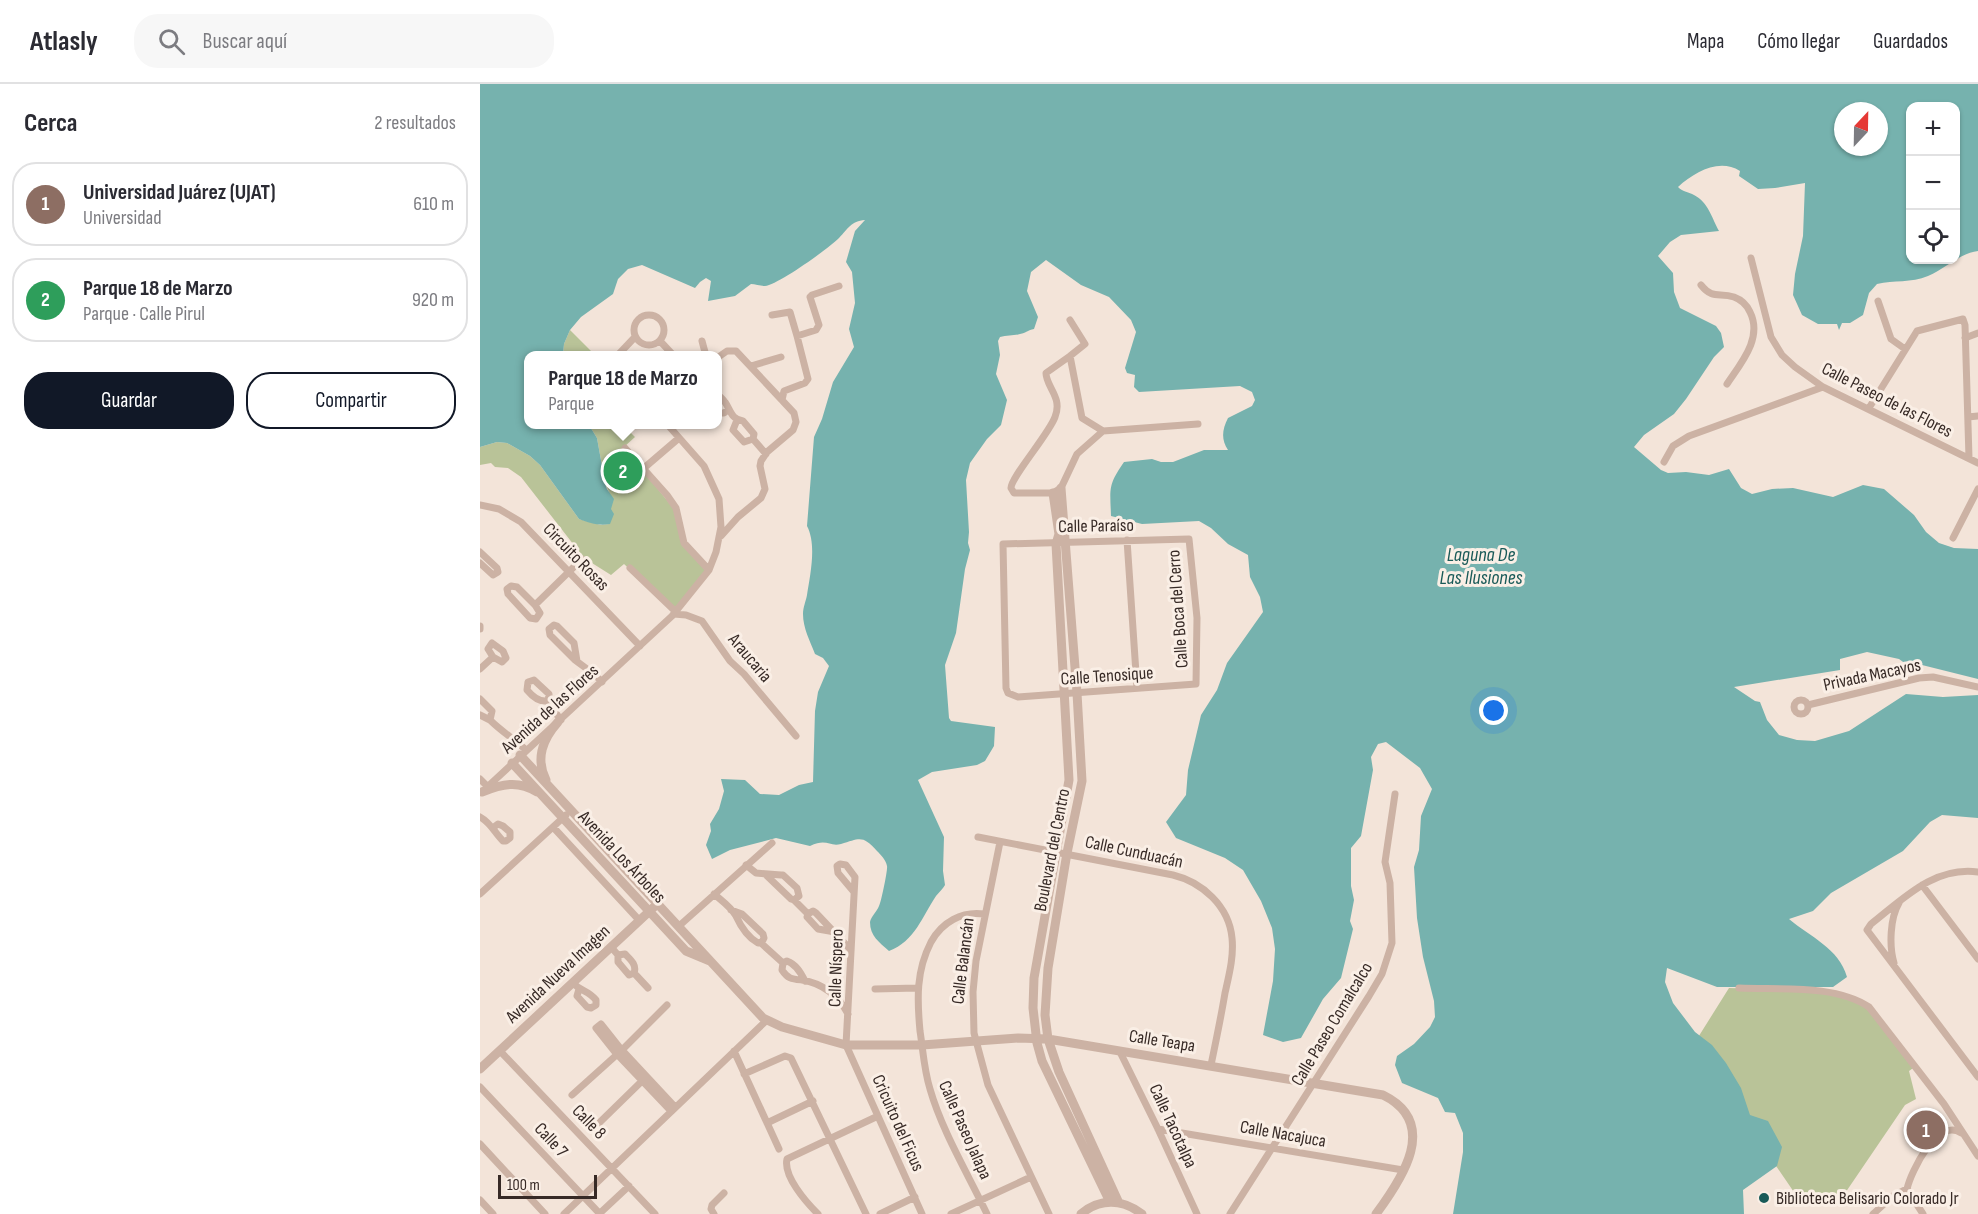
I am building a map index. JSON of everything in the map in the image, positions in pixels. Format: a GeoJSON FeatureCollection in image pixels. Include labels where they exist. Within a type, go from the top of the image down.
{"type":"FeatureCollection","features":[{"type":"Feature","properties":{"kind":"street","name":"Calle Paseo de las Flores"},"geometry":{"type":"LineString","coordinates":[[1751,258],[1773,343],[1782,355],[1804,375],[1822,387],[1978,463]]}},
{"type":"Feature","properties":{"kind":"street"},"geometry":{"type":"LineString","coordinates":[[1701,285],[1711,295],[1728,296],[1741,300],[1750,310],[1754,322],[1755,331],[1751,344],[1727,384]]}},
{"type":"Feature","properties":{"kind":"street"},"geometry":{"type":"LineString","coordinates":[[797,336],[819,327],[811,299],[812,295],[839,286]]}},
{"type":"Feature","properties":{"kind":"street"},"geometry":{"type":"LineString","coordinates":[[1878,300],[1891,339],[1905,349]]}},
{"type":"Feature","properties":{"kind":"street"},"geometry":{"type":"LineString","coordinates":[[772,315],[790,312],[808,379],[805,383],[784,391],[782,400]]}},
{"type":"Feature","properties":{"kind":"street"},"geometry":{"type":"LineString","coordinates":[[647,314],[663,323],[663,335],[660,341],[649,345],[642,344],[635,337],[633,327],[639,316],[647,314]]}},
{"type":"Feature","properties":{"kind":"street"},"geometry":{"type":"LineString","coordinates":[[1754,322],[1766,319]]}},
{"type":"Feature","properties":{"kind":"street"},"geometry":{"type":"LineString","coordinates":[[1869,408],[1917,331],[1959,319],[1965,321],[1969,458]]}},
{"type":"Feature","properties":{"kind":"street"},"geometry":{"type":"LineString","coordinates":[[1070,320],[1084,344],[1046,373],[1046,378],[1056,396],[1056,416],[1026,464],[1011,483],[1012,491],[1014,493],[1057,491],[1077,454],[1103,431]]}},
{"type":"Feature","properties":{"kind":"street"},"geometry":{"type":"LineString","coordinates":[[1965,338],[1978,333]]}},
{"type":"Feature","properties":{"kind":"street"},"geometry":{"type":"LineString","coordinates":[[622,351],[635,337]]}},
{"type":"Feature","properties":{"kind":"street"},"geometry":{"type":"LineString","coordinates":[[660,341],[670,351]]}},
{"type":"Feature","properties":{"kind":"street"},"geometry":{"type":"LineString","coordinates":[[702,341],[705,351]]}},
{"type":"Feature","properties":{"kind":"street"},"geometry":{"type":"LineString","coordinates":[[720,538],[738,517],[761,498],[765,489],[760,466],[766,454],[793,430],[796,422],[795,416],[782,400],[736,351],[731,349],[722,355]]}},
{"type":"Feature","properties":{"kind":"street"},"geometry":{"type":"LineString","coordinates":[[1070,356],[1082,418],[1103,431],[1198,424]]}},
{"type":"Feature","properties":{"kind":"street"},"geometry":{"type":"LineString","coordinates":[[751,366],[781,357]]}},
{"type":"Feature","properties":{"kind":"street"},"geometry":{"type":"LineString","coordinates":[[1664,462],[1673,446],[1689,436],[1822,387]]}},
{"type":"Feature","properties":{"kind":"street"},"geometry":{"type":"LineString","coordinates":[[722,399],[729,412],[737,420],[743,420],[754,434],[753,439],[766,454]]}},
{"type":"Feature","properties":{"kind":"street"},"geometry":{"type":"LineString","coordinates":[[722,413],[729,412]]}},
{"type":"Feature","properties":{"kind":"street"},"geometry":{"type":"LineString","coordinates":[[1968,417],[1978,416]]}},
{"type":"Feature","properties":{"kind":"street"},"geometry":{"type":"LineString","coordinates":[[737,420],[733,430],[744,442],[753,439]]}},
{"type":"Feature","properties":{"kind":"street"},"geometry":{"type":"LineString","coordinates":[[671,429],[699,459],[712,481],[720,503],[720,538]]}},
{"type":"Feature","properties":{"kind":"street"},"geometry":{"type":"LineString","coordinates":[[644,468],[679,438]]}},
{"type":"Feature","properties":{"kind":"street"},"geometry":{"type":"LineString","coordinates":[[625,448],[667,495],[675,508],[685,545],[709,570]]}},
{"type":"Feature","properties":{"kind":"street"},"geometry":{"type":"LineString","coordinates":[[1953,538],[1978,489]]}},
{"type":"Feature","properties":{"kind":"street","name":"Boulevard del Centro"},"geometry":{"type":"LineString","coordinates":[[1057,491],[1062,530],[1069,780],[1045,1004],[1048,1039],[1059,1072],[1114,1202]]}},
{"type":"Feature","properties":{"kind":"street","name":"Circuito Rosas"},"geometry":{"type":"LineString","coordinates":[[480,505],[515,517],[640,646]]}},
{"type":"Feature","properties":{"kind":"street","name":"Avenida de las Flores"},"geometry":{"type":"LineString","coordinates":[[483,791],[675,613],[709,570],[720,538]]}},
{"type":"Feature","properties":{"kind":"street","name":"Calle Paraíso"},"geometry":{"type":"LineString","coordinates":[[1013,696],[1006,688],[1003,544],[1189,538]]}},
{"type":"Feature","properties":{"kind":"street","name":"Calle Boca del Cerro"},"geometry":{"type":"LineString","coordinates":[[1189,538],[1197,618],[1198,678]]}},
{"type":"Feature","properties":{"kind":"street"},"geometry":{"type":"LineString","coordinates":[[1127,540],[1137,688]]}},
{"type":"Feature","properties":{"kind":"street","name":"Boulevard del Centro"},"geometry":{"type":"LineString","coordinates":[[1061,541],[1077,693],[1082,781],[1062,853],[1034,972],[1032,1002],[1036,1038],[1044,1066],[1114,1202]]}},
{"type":"Feature","properties":{"kind":"street"},"geometry":{"type":"LineString","coordinates":[[480,552],[497,568],[498,572],[490,574],[480,563]]}},
{"type":"Feature","properties":{"kind":"street"},"geometry":{"type":"LineString","coordinates":[[535,605],[582,559]]}},
{"type":"Feature","properties":{"kind":"street"},"geometry":{"type":"LineString","coordinates":[[630,568],[675,613]]}},
{"type":"Feature","properties":{"kind":"street"},"geometry":{"type":"LineString","coordinates":[[511,586],[517,587],[535,605],[540,615],[534,620],[508,594],[507,589],[511,586]]}},
{"type":"Feature","properties":{"kind":"street","name":"Araucaria"},"geometry":{"type":"LineString","coordinates":[[675,613],[702,621],[729,661],[744,674],[796,736]]}},
{"type":"Feature","properties":{"kind":"street"},"geometry":{"type":"LineString","coordinates":[[577,661],[574,644],[554,625],[549,629],[549,633],[577,661],[602,682]]}},
{"type":"Feature","properties":{"kind":"street"},"geometry":{"type":"LineString","coordinates":[[480,669],[493,657]]}},
{"type":"Feature","properties":{"kind":"street","name":"Privada Macayos"},"geometry":{"type":"LineString","coordinates":[[1808,705],[1919,678],[1933,677],[1978,687]]}},
{"type":"Feature","properties":{"kind":"street","name":"Calle Tenosique"},"geometry":{"type":"LineString","coordinates":[[1013,696],[1192,685],[1196,684],[1198,678]]}},
{"type":"Feature","properties":{"kind":"street"},"geometry":{"type":"LineString","coordinates":[[480,699],[492,711],[490,720]]}},
{"type":"Feature","properties":{"kind":"street"},"geometry":{"type":"LineString","coordinates":[[547,701],[560,721],[546,737],[541,753],[542,771],[550,787]]}},
{"type":"Feature","properties":{"kind":"street"},"geometry":{"type":"LineString","coordinates":[[480,715],[515,740],[523,753]]}},
{"type":"Feature","properties":{"kind":"street","name":"Avenida Los Árboles"},"geometry":{"type":"LineString","coordinates":[[523,753],[571,810],[767,1020],[807,1036],[846,1045]]}},
{"type":"Feature","properties":{"kind":"street","name":"Avenida Los Árboles"},"geometry":{"type":"LineString","coordinates":[[512,763],[686,951],[714,964]]}},
{"type":"Feature","properties":{"kind":"street"},"geometry":{"type":"LineString","coordinates":[[480,779],[483,791],[502,785],[516,784],[534,790],[550,804]]}},
{"type":"Feature","properties":{"kind":"street","name":"Calle Paseo Comalcalco"},"geometry":{"type":"LineString","coordinates":[[1230,1214],[1376,985],[1390,952],[1392,903],[1390,879],[1385,862],[1395,794]]}},
{"type":"Feature","properties":{"kind":"street"},"geometry":{"type":"LineString","coordinates":[[480,894],[571,810]]}},
{"type":"Feature","properties":{"kind":"street"},"geometry":{"type":"LineString","coordinates":[[480,817],[494,827]]}},
{"type":"Feature","properties":{"kind":"street"},"geometry":{"type":"LineString","coordinates":[[553,827],[639,920]]}},
{"type":"Feature","properties":{"kind":"street"},"geometry":{"type":"LineString","coordinates":[[586,843],[594,835]]}},
{"type":"Feature","properties":{"kind":"street","name":"Calle Cunduacán"},"geometry":{"type":"LineString","coordinates":[[978,837],[1188,879],[1202,887],[1219,906],[1230,927],[1232,946],[1230,970],[1211,1065]]}},
{"type":"Feature","properties":{"kind":"street","name":"Calle Balancán"},"geometry":{"type":"LineString","coordinates":[[1000,842],[984,914],[972,992],[975,1041],[992,1094],[1049,1214]]}},
{"type":"Feature","properties":{"kind":"street"},"geometry":{"type":"LineString","coordinates":[[679,926],[772,843]]}},
{"type":"Feature","properties":{"kind":"street"},"geometry":{"type":"LineString","coordinates":[[746,865],[756,873],[785,877],[799,890],[800,894],[794,900]]}},
{"type":"Feature","properties":{"kind":"street"},"geometry":{"type":"LineString","coordinates":[[1978,872],[1959,871],[1945,874],[1922,885],[1868,927],[1867,932],[1978,1077]]}},
{"type":"Feature","properties":{"kind":"street"},"geometry":{"type":"LineString","coordinates":[[765,874],[808,914],[816,913],[851,950]]}},
{"type":"Feature","properties":{"kind":"street"},"geometry":{"type":"LineString","coordinates":[[1922,885],[1978,959]]}},
{"type":"Feature","properties":{"kind":"street","name":"Calle Níspero"},"geometry":{"type":"LineString","coordinates":[[846,1045],[854,892]]}},
{"type":"Feature","properties":{"kind":"street"},"geometry":{"type":"LineString","coordinates":[[714,894],[731,910],[742,914],[763,933],[764,938],[761,943],[783,963]]}},
{"type":"Feature","properties":{"kind":"street"},"geometry":{"type":"LineString","coordinates":[[1895,967],[1892,954],[1893,925],[1896,909],[1901,901]]}},
{"type":"Feature","properties":{"kind":"street","name":"Avenida Nueva Imagen"},"geometry":{"type":"LineString","coordinates":[[480,1069],[576,986],[611,947],[657,903]]}},
{"type":"Feature","properties":{"kind":"street","name":"Calle Paseo Jalapa"},"geometry":{"type":"LineString","coordinates":[[984,914],[962,915],[948,922],[938,932],[924,958],[917,988],[917,1000],[926,1074],[933,1098],[987,1214]]}},
{"type":"Feature","properties":{"kind":"street"},"geometry":{"type":"LineString","coordinates":[[611,947],[618,955],[625,954],[633,963],[634,973],[648,988]]}},
{"type":"Feature","properties":{"kind":"street"},"geometry":{"type":"LineString","coordinates":[[783,963],[787,961],[791,963],[800,971],[805,981]]}},
{"type":"Feature","properties":{"kind":"street"},"geometry":{"type":"LineString","coordinates":[[783,963],[782,970],[788,977],[794,981],[805,981],[831,993],[844,1006],[849,1016]]}},
{"type":"Feature","properties":{"kind":"street"},"geometry":{"type":"LineString","coordinates":[[875,988],[917,988]]}},
{"type":"Feature","properties":{"kind":"street"},"geometry":{"type":"LineString","coordinates":[[1739,988],[1831,992],[1849,996],[1874,1010],[1944,1104],[1978,1156]]}},
{"type":"Feature","properties":{"kind":"street"},"geometry":{"type":"LineString","coordinates":[[572,1095],[667,1005]]}},
{"type":"Feature","properties":{"kind":"street"},"geometry":{"type":"LineString","coordinates":[[564,1214],[767,1020]]}},
{"type":"Feature","properties":{"kind":"street","name":"Calle Teapa"},"geometry":{"type":"LineString","coordinates":[[846,1045],[922,1045],[1048,1039],[1379,1094],[1401,1108],[1410,1123],[1414,1140],[1403,1170],[1376,1214]]}},
{"type":"Feature","properties":{"kind":"street","name":"Cricuito del Ficus"},"geometry":{"type":"LineString","coordinates":[[846,1045],[922,1214]]}},
{"type":"Feature","properties":{"kind":"street","name":"Calle 8"},"geometry":{"type":"LineString","coordinates":[[500,1051],[655,1214]]}},
{"type":"Feature","properties":{"kind":"street"},"geometry":{"type":"LineString","coordinates":[[734,1051],[779,1149]]}},
{"type":"Feature","properties":{"kind":"street"},"geometry":{"type":"LineString","coordinates":[[620,1052],[673,1109]]}},
{"type":"Feature","properties":{"kind":"street","name":"Calle Tacotalpa"},"geometry":{"type":"LineString","coordinates":[[1120,1052],[1197,1214]]}},
{"type":"Feature","properties":{"kind":"street"},"geometry":{"type":"LineString","coordinates":[[744,1074],[788,1056],[792,1059],[866,1214]]}},
{"type":"Feature","properties":{"kind":"street"},"geometry":{"type":"LineString","coordinates":[[598,1124],[642,1078]]}},
{"type":"Feature","properties":{"kind":"street","name":"Calle 7"},"geometry":{"type":"LineString","coordinates":[[480,1087],[600,1214]]}},
{"type":"Feature","properties":{"kind":"street"},"geometry":{"type":"LineString","coordinates":[[767,1123],[813,1101]]}},
{"type":"Feature","properties":{"kind":"street"},"geometry":{"type":"LineString","coordinates":[[818,1214],[798,1192],[786,1161],[790,1156],[878,1116]]}},
{"type":"Feature","properties":{"kind":"street","name":"Calle Nacajuca"},"geometry":{"type":"LineString","coordinates":[[1158,1129],[1403,1170]]}},
{"type":"Feature","properties":{"kind":"street"},"geometry":{"type":"LineString","coordinates":[[1873,1214],[1893,1196],[1907,1189],[1913,1170],[1935,1139],[1948,1130],[1957,1130],[1961,1133]]}},
{"type":"Feature","properties":{"kind":"street"},"geometry":{"type":"LineString","coordinates":[[480,1144],[546,1214]]}},
{"type":"Feature","properties":{"kind":"street"},"geometry":{"type":"LineString","coordinates":[[951,1214],[1031,1177]]}},
{"type":"Feature","properties":{"kind":"street"},"geometry":{"type":"LineString","coordinates":[[600,1214],[629,1186]]}},
{"type":"Feature","properties":{"kind":"street"},"geometry":{"type":"LineString","coordinates":[[1907,1189],[1923,1214]]}},
{"type":"Feature","properties":{"kind":"street"},"geometry":{"type":"LineString","coordinates":[[714,1214],[711,1206],[724,1193]]}},
{"type":"Feature","properties":{"kind":"street"},"geometry":{"type":"LineString","coordinates":[[880,1214],[915,1197]]}},
{"type":"Feature","properties":{"kind":"street"},"geometry":{"type":"LineString","coordinates":[[480,1200],[493,1214]]}},
{"type":"Feature","properties":{"kind":"street"},"geometry":{"type":"LineString","coordinates":[[1081,1214],[1093,1206],[1114,1202],[1132,1207],[1142,1214]]}},
{"type":"Feature","properties":{"kind":"green space"},"geometry":{"type":"Polygon","coordinates":[[[570,330],[591,351],[563,351],[570,330]]]}},
{"type":"Feature","properties":{"kind":"green space"},"geometry":{"type":"Polygon","coordinates":[[[591,429],[627,429],[635,437],[624,447],[674,509],[680,535],[707,571],[676,612],[624,564],[611,575],[584,558],[521,477],[508,468],[495,467],[491,463],[480,465],[480,447],[497,442],[507,443],[530,456],[540,465],[579,519],[601,525],[609,524],[611,509],[609,492],[601,473],[597,438],[591,429]]]}},
{"type":"Feature","properties":{"kind":"green space"},"geometry":{"type":"Polygon","coordinates":[[[1729,988],[1825,991],[1860,1000],[1916,1066],[1909,1071],[1916,1099],[1905,1105],[1837,1205],[1798,1198],[1697,1039],[1729,988]]]}},
{"type":"Feature","properties":{"kind":"water","name":"Laguna De Las Ilusiones"},"geometry":{"type":"Polygon","coordinates":[[[480,84],[1978,84],[1978,251],[1960,258],[1960,102],[1906,102],[1906,264],[1949,264],[1922,278],[1877,284],[1869,293],[1863,315],[1850,323],[1842,323],[1839,330],[1837,324],[1818,324],[1802,315],[1793,295],[1803,236],[1805,183],[1758,189],[1739,176],[1740,171],[1732,167],[1716,166],[1692,176],[1678,187],[1703,202],[1719,231],[1681,235],[1670,242],[1658,256],[1673,273],[1674,292],[1680,308],[1716,326],[1721,333],[1724,347],[1714,357],[1674,414],[1644,435],[1634,447],[1661,470],[1668,473],[1686,472],[1709,475],[1729,469],[1741,488],[1752,494],[1772,489],[1793,488],[1833,497],[1863,485],[1884,489],[1914,515],[1926,532],[1939,543],[1954,548],[1978,549],[1978,679],[1918,664],[1910,667],[1899,659],[1867,652],[1840,659],[1840,670],[1734,687],[1760,702],[1767,720],[1779,735],[1797,740],[1815,741],[1849,731],[1906,694],[1943,697],[1978,695],[1978,818],[1942,815],[1930,822],[1903,851],[1831,893],[1813,911],[1789,919],[1838,958],[1847,977],[1833,987],[1717,987],[1667,968],[1665,982],[1673,1003],[1695,1032],[1712,1045],[1726,1063],[1741,1088],[1750,1115],[1768,1121],[1782,1147],[1777,1166],[1743,1190],[1744,1214],[1453,1214],[1463,1152],[1463,1133],[1455,1113],[1445,1112],[1438,1098],[1402,1083],[1395,1065],[1397,1056],[1414,1044],[1430,1027],[1435,1017],[1434,1001],[1423,957],[1417,918],[1414,867],[1419,850],[1421,816],[1432,789],[1420,768],[1386,742],[1378,744],[1371,757],[1373,770],[1361,836],[1351,848],[1351,886],[1354,900],[1350,921],[1353,929],[1341,978],[1323,999],[1301,1038],[1283,1042],[1263,1035],[1273,981],[1275,949],[1272,928],[1261,901],[1243,870],[1225,858],[1176,838],[1166,822],[1186,795],[1188,770],[1201,715],[1217,690],[1227,663],[1263,612],[1260,597],[1250,577],[1248,555],[1228,544],[1211,528],[1199,521],[1142,524],[1111,516],[1111,487],[1124,462],[1152,459],[1173,462],[1204,450],[1228,450],[1223,438],[1226,422],[1228,418],[1252,406],[1255,400],[1252,392],[1240,386],[1139,392],[1134,387],[1135,375],[1127,373],[1125,368],[1136,332],[1131,320],[1109,297],[1081,285],[1046,260],[1031,272],[1027,291],[1038,317],[1034,329],[1018,335],[1000,337],[998,341],[1000,355],[996,374],[1007,400],[1001,425],[987,439],[970,463],[966,480],[970,550],[956,633],[945,665],[949,718],[951,721],[995,727],[994,746],[985,761],[977,765],[932,772],[918,780],[944,837],[945,885],[912,935],[898,947],[889,951],[873,935],[870,927],[870,922],[880,904],[887,866],[882,856],[864,840],[857,839],[837,845],[820,843],[810,846],[776,838],[730,850],[712,859],[706,845],[711,831],[710,824],[719,809],[724,791],[721,779],[745,780],[760,794],[779,795],[799,785],[813,782],[815,711],[818,692],[829,666],[823,658],[815,654],[803,619],[812,560],[812,542],[807,526],[814,437],[833,382],[854,347],[849,329],[855,303],[852,272],[846,262],[855,231],[865,220],[853,224],[825,250],[781,279],[765,286],[751,284],[735,296],[708,301],[711,281],[706,278],[695,288],[642,265],[628,269],[618,279],[613,294],[581,317],[570,330],[563,351],[524,351],[524,429],[591,429],[597,438],[601,473],[614,499],[611,509],[614,514],[610,524],[590,523],[579,519],[540,465],[530,456],[507,443],[497,442],[480,447],[480,84]]]}},
{"type":"Feature","properties":{"kind":"place","name":"Parque 18 de Marzo"},"geometry":{"type":"Point","coordinates":[623,471]}},
{"type":"Feature","properties":{"kind":"place","name":"Universidad Juárez (UJAT)"},"geometry":{"type":"Point","coordinates":[1926,1130]}},
{"type":"Feature","properties":{"kind":"place","name":"Biblioteca Belisario Colorado Jr"},"geometry":{"type":"Point","coordinates":[1764,1198]}}]}
